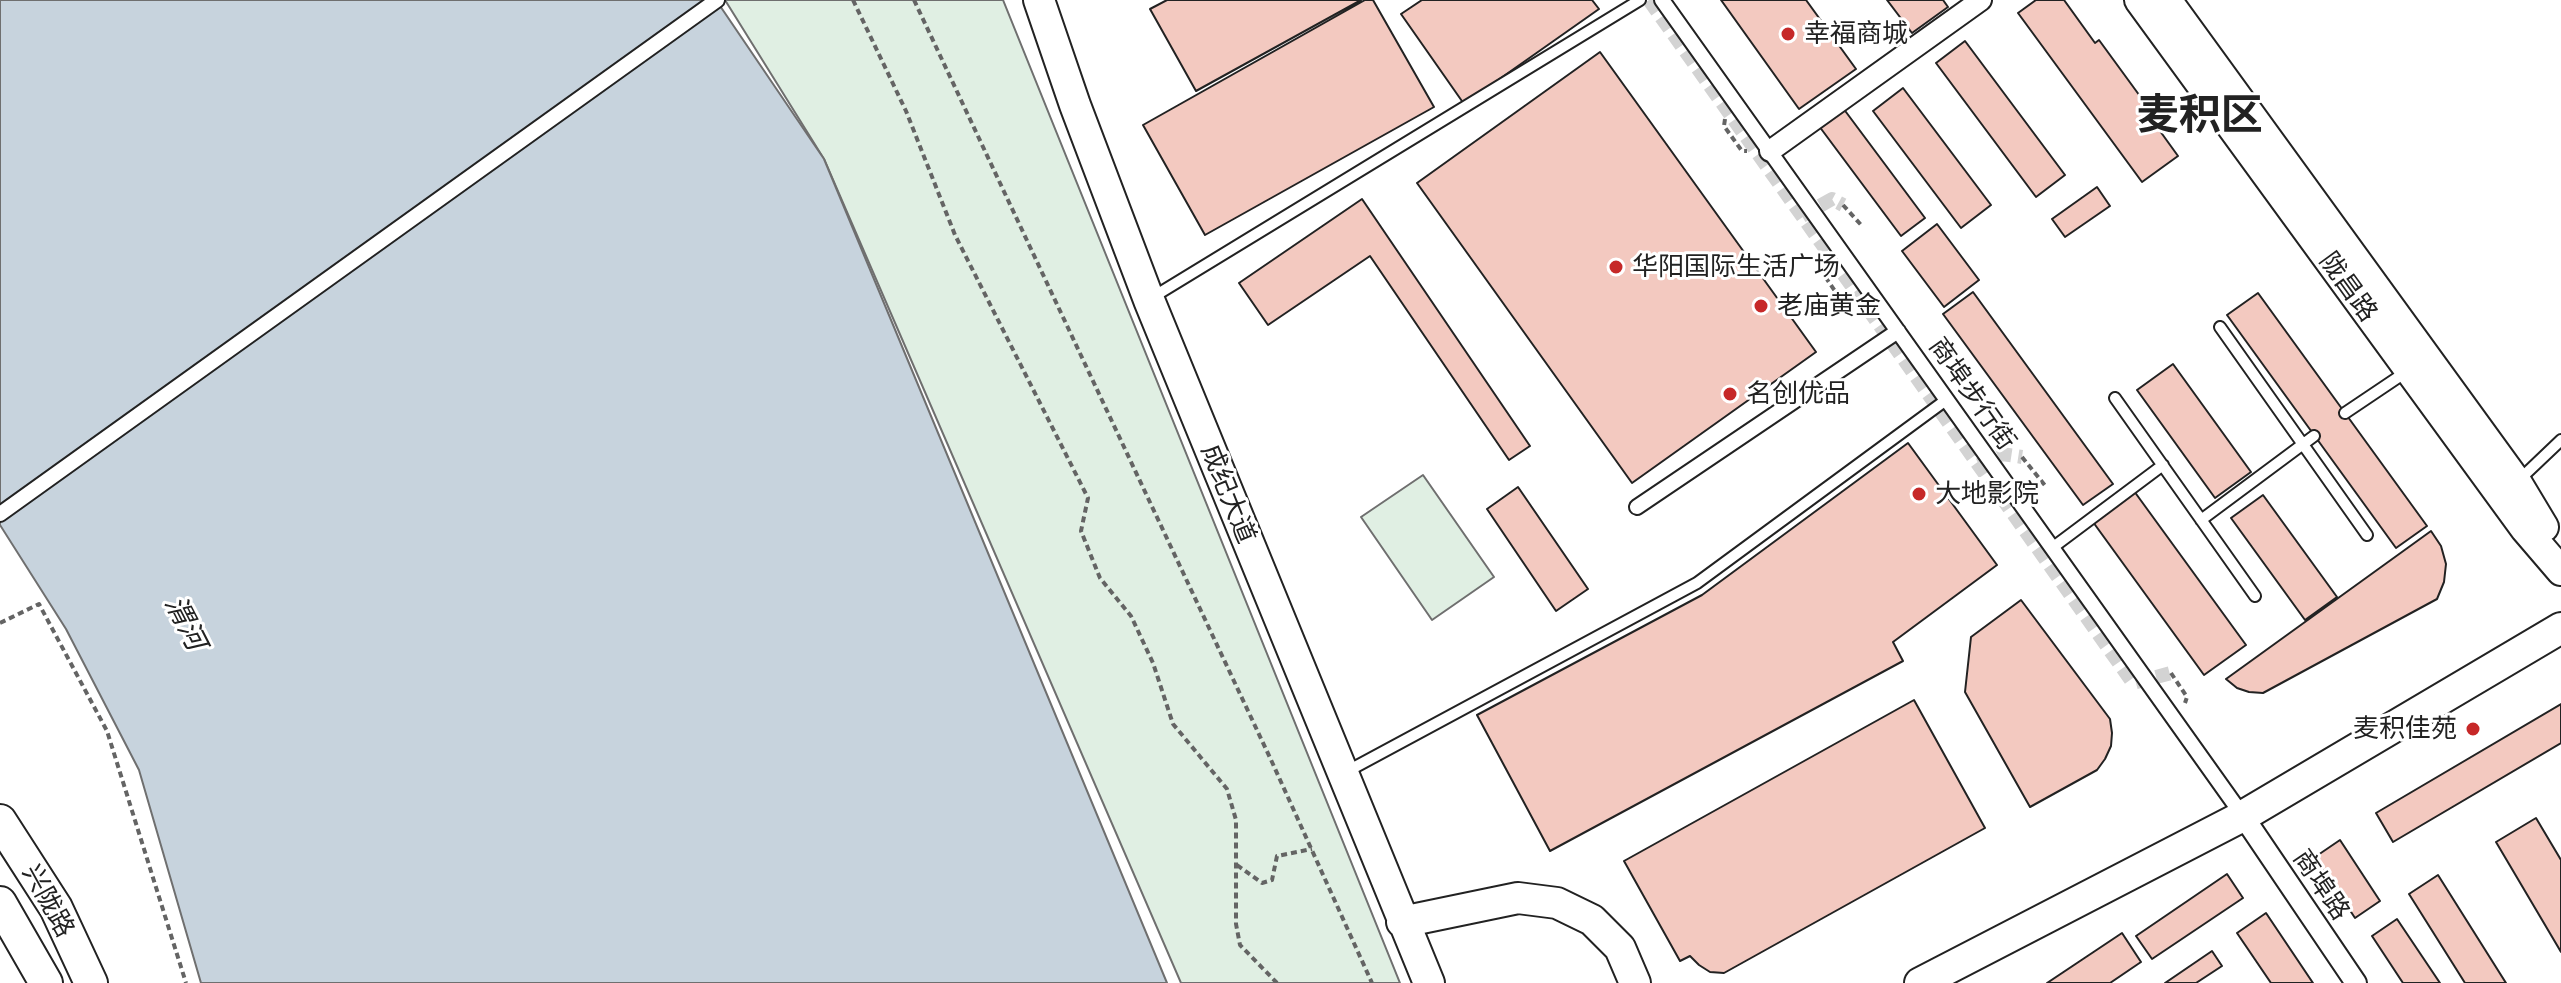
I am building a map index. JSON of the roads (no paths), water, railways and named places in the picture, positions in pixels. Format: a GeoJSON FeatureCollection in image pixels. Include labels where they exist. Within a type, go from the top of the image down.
{"type":"FeatureCollection","features":[{"type":"Feature","properties":{"kind":"highway","name":"兴陇路"},"geometry":{"type":"LineString","coordinates":[[0,821],[56,908],[91,983]]}},
{"type":"Feature","properties":{"kind":"highway","name":"兴陇路"},"geometry":{"type":"LineString","coordinates":[[0,903],[40,970]]}},
{"type":"Feature","properties":{"kind":"main road","name":"成纪大道"},"geometry":{"type":"LineString","coordinates":[[1039,0],[1149,300],[1429,983]]}},
{"type":"Feature","properties":{"kind":"main road","name":"陇昌路"},"geometry":{"type":"LineString","coordinates":[[2139,0],[2525,529],[2561,571]]}},
{"type":"Feature","properties":{"kind":"main road","name":"陇昌路"},"geometry":{"type":"LineString","coordinates":[[2167,0],[2517,482],[2561,555]]}},
{"type":"Feature","properties":{"kind":"main road"},"geometry":{"type":"LineString","coordinates":[[1932,980],[2243,816],[2561,628]]}},
{"type":"Feature","properties":{"kind":"main road"},"geometry":{"type":"LineString","coordinates":[[1402,922],[1518,898],[1557,903],[1592,920],[1620,948],[1635,983]]}},
{"type":"Feature","properties":{"kind":"main road"},"geometry":{"type":"LineString","coordinates":[[0,938],[40,970]]}},
{"type":"Feature","properties":{"kind":"street"},"geometry":{"type":"LineString","coordinates":[[0,514],[717,0]]}},
{"type":"Feature","properties":{"kind":"street","name":"商埠步行街"},"geometry":{"type":"LineString","coordinates":[[1662,0],[2243,816]]}},
{"type":"Feature","properties":{"kind":"street"},"geometry":{"type":"LineString","coordinates":[[1770,151],[1981,0]]}},
{"type":"Feature","properties":{"kind":"street"},"geometry":{"type":"LineString","coordinates":[[1637,507],[1898,331]]}},
{"type":"Feature","properties":{"kind":"street","name":"商埠路"},"geometry":{"type":"LineString","coordinates":[[2243,816],[2356,983]]}},
{"type":"Feature","properties":{"kind":"lane"},"geometry":{"type":"LineString","coordinates":[[1149,300],[1640,0]]}},
{"type":"Feature","properties":{"kind":"lane"},"geometry":{"type":"LineString","coordinates":[[2220,327],[2367,535]]}},
{"type":"Feature","properties":{"kind":"lane"},"geometry":{"type":"LineString","coordinates":[[2345,413],[2409,370]]}},
{"type":"Feature","properties":{"kind":"lane"},"geometry":{"type":"LineString","coordinates":[[2115,398],[2255,596]]}},
{"type":"Feature","properties":{"kind":"lane"},"geometry":{"type":"LineString","coordinates":[[1342,774],[1697,583],[1946,400]]}},
{"type":"Feature","properties":{"kind":"lane"},"geometry":{"type":"LineString","coordinates":[[2201,520],[2314,436]]}},
{"type":"Feature","properties":{"kind":"lane"},"geometry":{"type":"LineString","coordinates":[[2517,482],[2561,440]]}},
{"type":"Feature","properties":{"kind":"lane"},"geometry":{"type":"LineString","coordinates":[[2052,548],[2163,465]]}},
{"type":"Feature","properties":{"kind":"water","name":"渭河"},"geometry":{"type":"Polygon","coordinates":[[[0,0],[716,0],[824,159],[1167,983],[201,983],[139,770],[66,629],[0,525],[0,0]]]}},
{"type":"Feature","properties":{"kind":"tunnel"},"geometry":{"type":"LineString","coordinates":[[1649,0],[2133,683],[2171,673]]}},
{"type":"Feature","properties":{"kind":"tunnel"},"geometry":{"type":"LineString","coordinates":[[1802,216],[1832,199],[1843,205]]}},
{"type":"Feature","properties":{"kind":"tunnel"},"geometry":{"type":"LineString","coordinates":[[1979,465],[2002,454],[2022,457]]}},
{"type":"Feature","properties":{"kind":"place","name":"幸福商城"},"geometry":{"type":"Point","coordinates":[1788,34]}},
{"type":"Feature","properties":{"kind":"place","name":"华阳国际生活广场"},"geometry":{"type":"Point","coordinates":[1616,267]}},
{"type":"Feature","properties":{"kind":"place","name":"老庙黄金"},"geometry":{"type":"Point","coordinates":[1761,306]}},
{"type":"Feature","properties":{"kind":"place","name":"名创优品"},"geometry":{"type":"Point","coordinates":[1730,394]}},
{"type":"Feature","properties":{"kind":"place","name":"大地影院"},"geometry":{"type":"Point","coordinates":[1919,494]}},
{"type":"Feature","properties":{"kind":"place","name":"麦积佳苑"},"geometry":{"type":"Point","coordinates":[2473,729]}},
{"type":"Feature","properties":{"kind":"district","name":"麦积区"},"geometry":{"type":"Point","coordinates":[2200,116]}}]}
